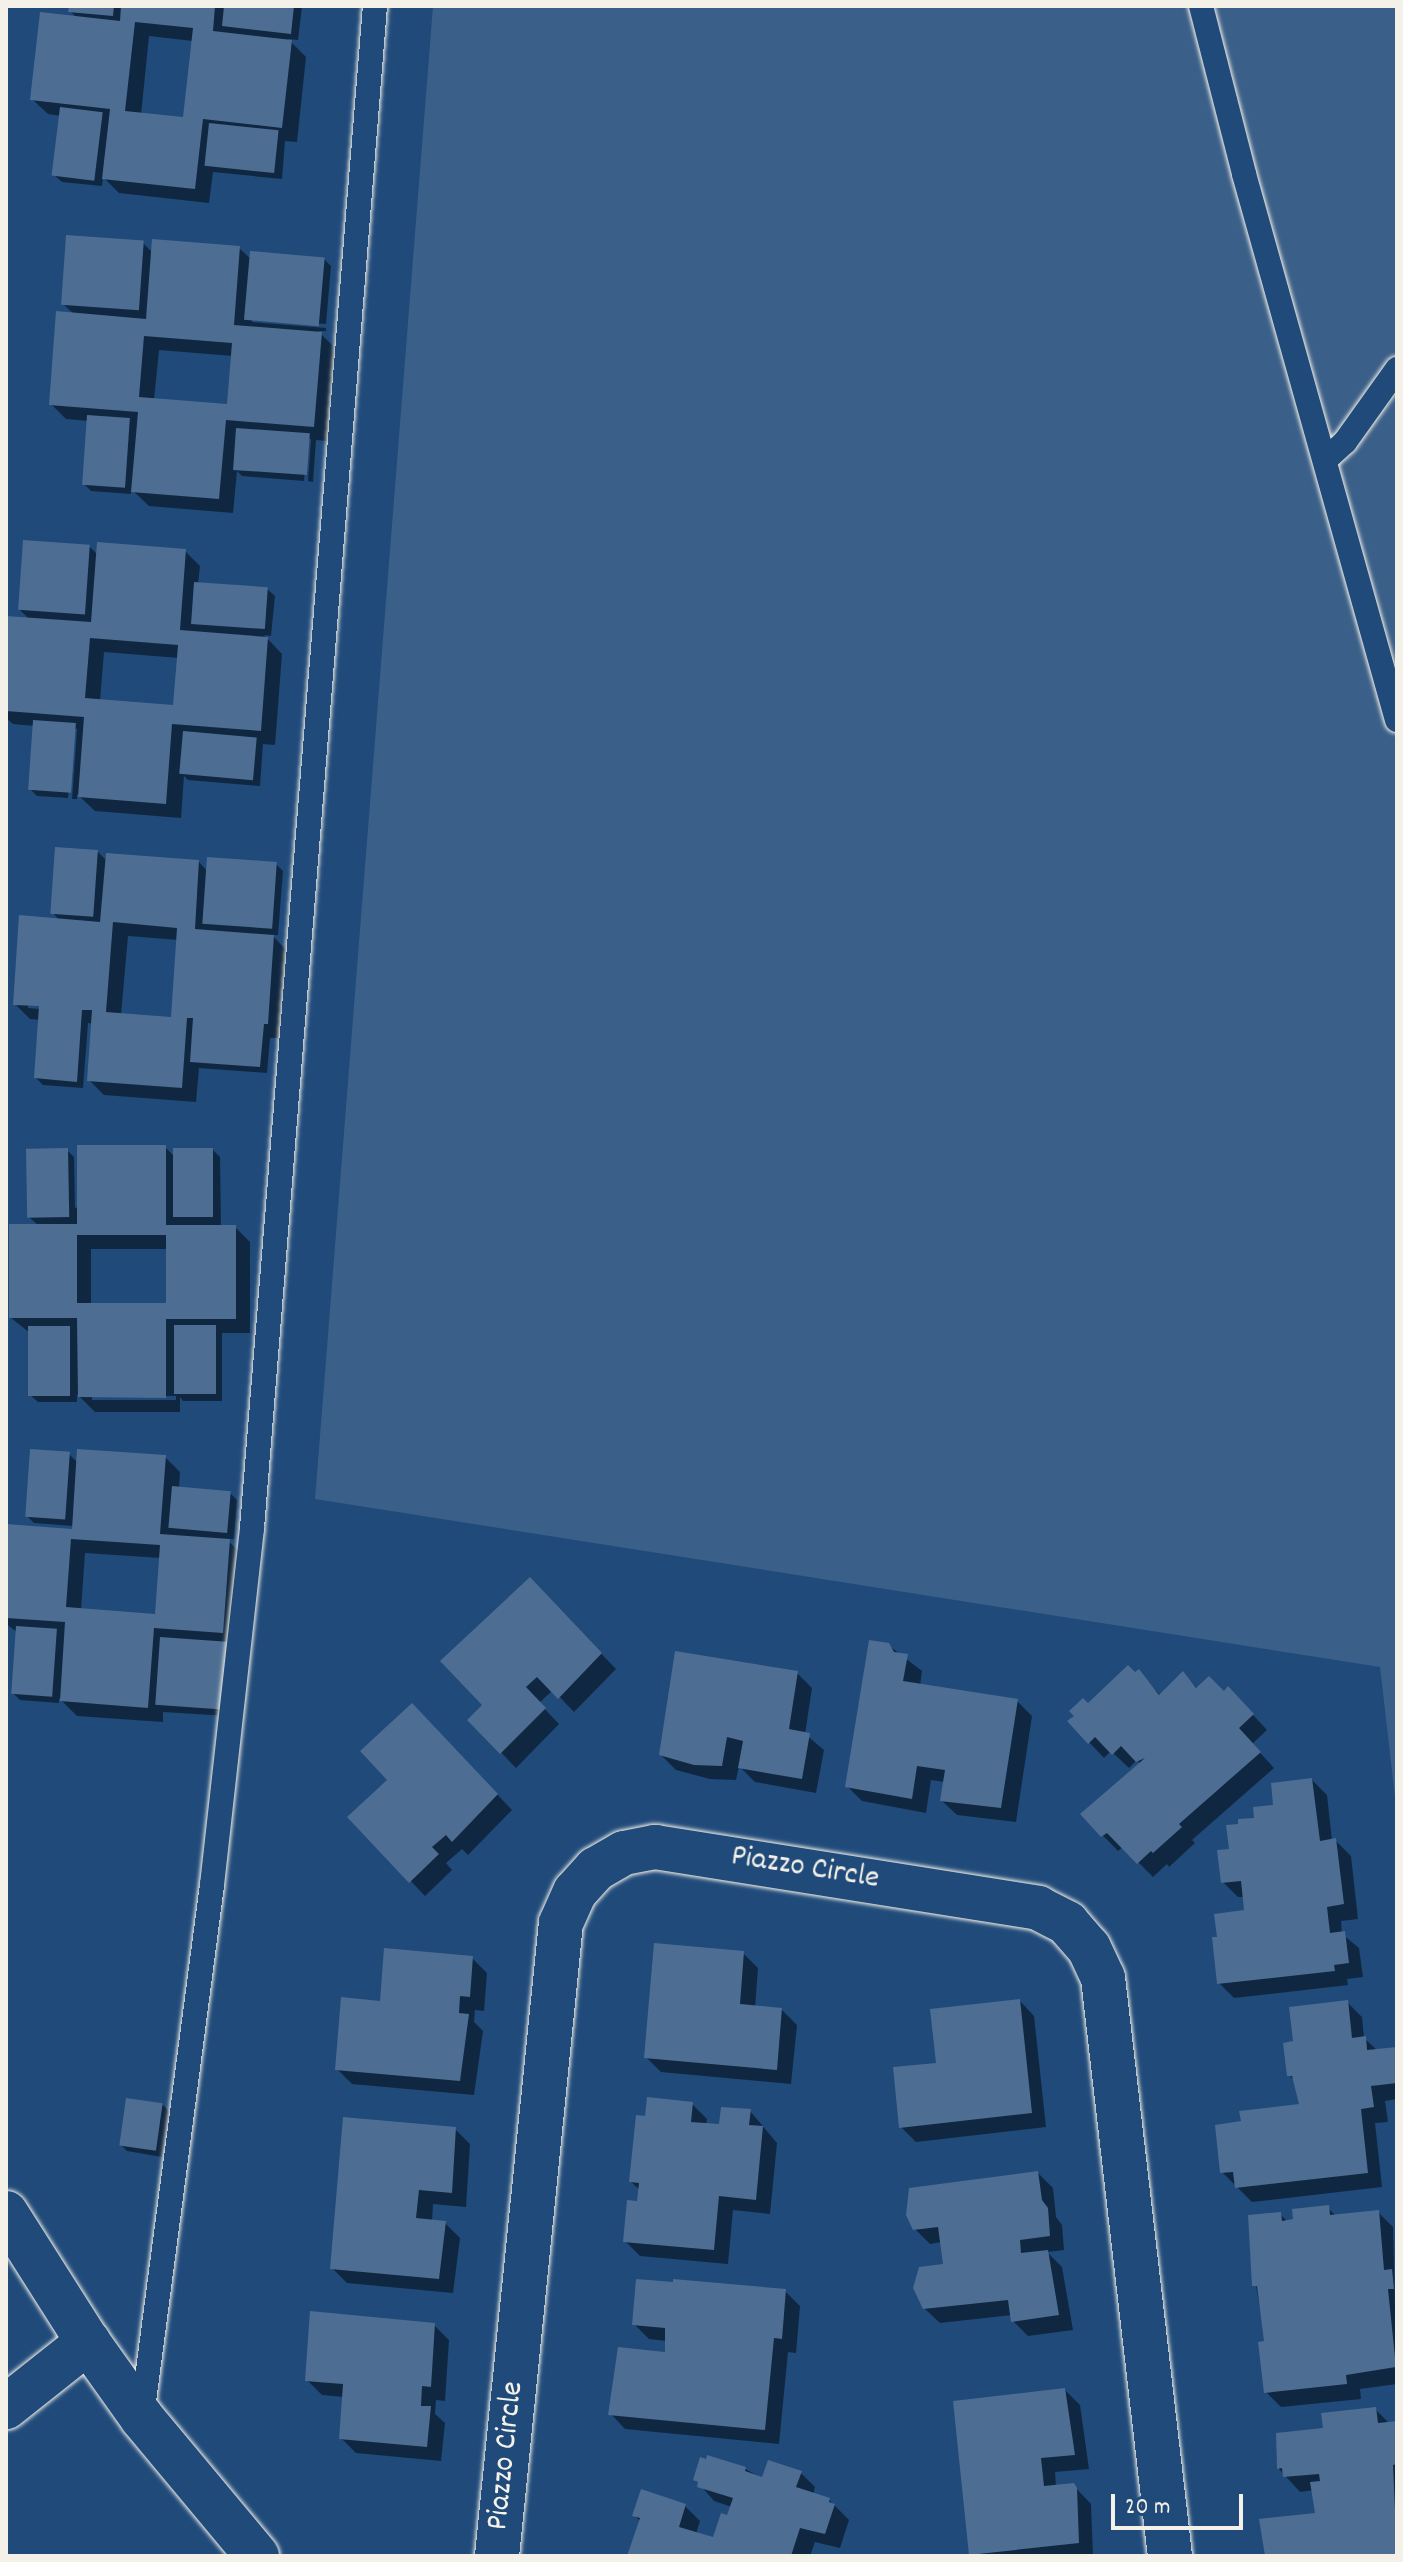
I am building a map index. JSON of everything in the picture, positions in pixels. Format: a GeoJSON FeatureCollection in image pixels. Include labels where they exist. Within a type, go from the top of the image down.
{"type":"FeatureCollection","features":[{"type":"Feature","properties":{"kind":"street","name":"Piazzo Circle"},"geometry":{"type":"LineString","coordinates":[[497,2556],[561,1923],[575,1892],[596,1869],[624,1853],[655,1847],[1038,1908],[1067,1923],[1089,1948],[1103,1978],[1170,2556]]}},
{"type":"Feature","properties":{"kind":"street"},"geometry":{"type":"LineString","coordinates":[[6,2213],[88,2342],[142,2418],[257,2556]]}},
{"type":"Feature","properties":{"kind":"street"},"geometry":{"type":"LineString","coordinates":[[6,2407],[88,2342]]}},
{"type":"Feature","properties":{"kind":"lane"},"geometry":{"type":"LineString","coordinates":[[142,2418],[212,1885],[252,1528],[375,6]]}},
{"type":"Feature","properties":{"kind":"lane"},"geometry":{"type":"LineString","coordinates":[[1201,6],[1247,189],[1397,720]]}},
{"type":"Feature","properties":{"kind":"lane"},"geometry":{"type":"LineString","coordinates":[[1325,460],[1345,442],[1397,369]]}},
{"type":"Feature","properties":{"kind":"shaded area"},"geometry":{"type":"Polygon","coordinates":[[[433,6],[1397,6],[1397,1814],[1380,1667],[315,1499],[433,6]]]}},
{"type":"Feature","properties":{"kind":"building"},"geometry":{"type":"Polygon","coordinates":[[[69,6],[114,6],[113,16],[68,12],[69,6]]]}},
{"type":"Feature","properties":{"kind":"building"},"geometry":{"type":"Polygon","coordinates":[[[121,6],[215,6],[213,31],[292,40],[282,128],[203,119],[195,189],[102,179],[110,109],[30,100],[40,12],[120,21],[121,6]],[[135,22],[125,111],[183,117],[193,28],[135,22]]]}},
{"type":"Feature","properties":{"kind":"building"},"geometry":{"type":"Polygon","coordinates":[[[224,6],[294,6],[291,34],[222,26],[224,6]]]}},
{"type":"Feature","properties":{"kind":"building"},"geometry":{"type":"Polygon","coordinates":[[[60,107],[103,112],[94,181],[52,175],[60,107]]]}},
{"type":"Feature","properties":{"kind":"building"},"geometry":{"type":"Polygon","coordinates":[[[209,123],[279,130],[274,173],[205,166],[209,123]]]}},
{"type":"Feature","properties":{"kind":"building"},"geometry":{"type":"Polygon","coordinates":[[[66,235],[144,240],[139,310],[61,305],[66,235]]]}},
{"type":"Feature","properties":{"kind":"building"},"geometry":{"type":"Polygon","coordinates":[[[152,239],[240,246],[234,325],[322,332],[314,427],[226,420],[219,499],[131,492],[138,412],[49,405],[56,311],[146,319],[152,239]],[[144,336],[139,397],[227,404],[232,343],[144,336]]]}},
{"type":"Feature","properties":{"kind":"building"},"geometry":{"type":"Polygon","coordinates":[[[250,251],[325,258],[319,326],[244,320],[250,251]]]}},
{"type":"Feature","properties":{"kind":"building"},"geometry":{"type":"Polygon","coordinates":[[[87,415],[130,418],[125,488],[82,485],[87,415]]]}},
{"type":"Feature","properties":{"kind":"building"},"geometry":{"type":"Polygon","coordinates":[[[236,428],[310,433],[307,475],[233,470],[236,428]]]}},
{"type":"Feature","properties":{"kind":"building"},"geometry":{"type":"Polygon","coordinates":[[[23,540],[90,545],[85,615],[18,610],[23,540]]]}},
{"type":"Feature","properties":{"kind":"building"},"geometry":{"type":"Polygon","coordinates":[[[97,542],[186,549],[180,630],[268,637],[261,731],[172,724],[166,804],[78,797],[84,717],[6,711],[6,616],[91,622],[97,542]],[[90,638],[85,698],[173,705],[178,645],[90,638]]]}},
{"type":"Feature","properties":{"kind":"building"},"geometry":{"type":"Polygon","coordinates":[[[194,582],[268,587],[265,629],[191,624],[194,582]]]}},
{"type":"Feature","properties":{"kind":"building"},"geometry":{"type":"Polygon","coordinates":[[[33,720],[76,723],[71,793],[28,790],[33,720]]]}},
{"type":"Feature","properties":{"kind":"building"},"geometry":{"type":"Polygon","coordinates":[[[183,731],[257,737],[253,780],[179,774],[183,731]]]}},
{"type":"Feature","properties":{"kind":"building"},"geometry":{"type":"Polygon","coordinates":[[[55,847],[98,850],[93,917],[50,914],[55,847]]]}},
{"type":"Feature","properties":{"kind":"building"},"geometry":{"type":"Polygon","coordinates":[[[106,853],[199,860],[195,929],[274,935],[268,1024],[264,1024],[260,1067],[190,1062],[193,1018],[187,1018],[182,1088],[87,1081],[92,1010],[82,1010],[77,1082],[34,1078],[39,1006],[13,1005],[19,915],[100,922],[106,853]],[[113,922],[106,1012],[171,1017],[177,928],[113,922]]]}},
{"type":"Feature","properties":{"kind":"building"},"geometry":{"type":"Polygon","coordinates":[[[207,857],[277,862],[272,929],[202,924],[207,857]]]}},
{"type":"Feature","properties":{"kind":"building"},"geometry":{"type":"Polygon","coordinates":[[[77,1145],[166,1145],[166,1225],[236,1225],[236,1319],[166,1319],[166,1398],[78,1397],[77,1318],[9,1318],[9,1224],[77,1224],[77,1145]],[[77,1235],[77,1303],[166,1303],[166,1235],[77,1235]]]}},
{"type":"Feature","properties":{"kind":"building"},"geometry":{"type":"Polygon","coordinates":[[[68,1148],[69,1217],[27,1218],[26,1149],[68,1148]]]}},
{"type":"Feature","properties":{"kind":"building"},"geometry":{"type":"Polygon","coordinates":[[[173,1148],[213,1148],[213,1217],[173,1217],[173,1148]]]}},
{"type":"Feature","properties":{"kind":"building"},"geometry":{"type":"Polygon","coordinates":[[[174,1325],[216,1325],[216,1394],[174,1394],[174,1325]]]}},
{"type":"Feature","properties":{"kind":"building"},"geometry":{"type":"Polygon","coordinates":[[[28,1326],[70,1326],[70,1396],[28,1396],[28,1326]]]}},
{"type":"Feature","properties":{"kind":"building"},"geometry":{"type":"Polygon","coordinates":[[[30,1449],[70,1452],[65,1520],[25,1517],[30,1449]]]}},
{"type":"Feature","properties":{"kind":"building"},"geometry":{"type":"Polygon","coordinates":[[[77,1449],[166,1455],[160,1534],[230,1539],[223,1633],[154,1628],[148,1708],[60,1701],[65,1622],[6,1618],[6,1524],[72,1529],[77,1449]],[[71,1539],[66,1607],[155,1614],[160,1545],[71,1539]]]}},
{"type":"Feature","properties":{"kind":"building"},"geometry":{"type":"Polygon","coordinates":[[[172,1486],[231,1491],[227,1533],[168,1528],[172,1486]]]}},
{"type":"Feature","properties":{"kind":"building"},"geometry":{"type":"Polygon","coordinates":[[[530,1577],[602,1653],[558,1699],[537,1677],[526,1687],[546,1708],[500,1754],[467,1720],[482,1705],[440,1661],[530,1577]]]}},
{"type":"Feature","properties":{"kind":"building"},"geometry":{"type":"Polygon","coordinates":[[[16,1626],[57,1629],[52,1697],[11,1694],[16,1626]]]}},
{"type":"Feature","properties":{"kind":"building"},"geometry":{"type":"Polygon","coordinates":[[[160,1637],[227,1642],[222,1710],[155,1705],[160,1637]]]}},
{"type":"Feature","properties":{"kind":"building"},"geometry":{"type":"Polygon","coordinates":[[[869,1640],[889,1643],[894,1652],[908,1654],[903,1681],[1018,1699],[1001,1808],[940,1801],[945,1770],[917,1766],[912,1799],[845,1787],[869,1640]]]}},
{"type":"Feature","properties":{"kind":"building"},"geometry":{"type":"Polygon","coordinates":[[[675,1651],[798,1671],[789,1729],[810,1733],[802,1779],[738,1768],[743,1741],[727,1737],[722,1766],[694,1765],[659,1755],[675,1651]]]}},
{"type":"Feature","properties":{"kind":"building"},"geometry":{"type":"Polygon","coordinates":[[[1128,1665],[1135,1672],[1139,1669],[1159,1695],[1183,1671],[1196,1688],[1209,1676],[1224,1691],[1228,1686],[1254,1714],[1239,1728],[1261,1752],[1179,1824],[1182,1827],[1137,1864],[1107,1833],[1101,1837],[1080,1814],[1145,1758],[1136,1762],[1121,1746],[1112,1755],[1095,1737],[1088,1744],[1067,1721],[1074,1716],[1069,1711],[1083,1698],[1088,1703],[1128,1665]]]}},
{"type":"Feature","properties":{"kind":"building"},"geometry":{"type":"Polygon","coordinates":[[[412,1703],[498,1794],[452,1842],[446,1835],[432,1847],[439,1854],[409,1883],[347,1817],[387,1780],[360,1751],[412,1703]]]}},
{"type":"Feature","properties":{"kind":"building"},"geometry":{"type":"Polygon","coordinates":[[[1312,1778],[1320,1841],[1336,1838],[1344,1904],[1327,1907],[1330,1933],[1345,1931],[1349,1963],[1334,1965],[1335,1971],[1217,1984],[1212,1937],[1217,1937],[1214,1914],[1244,1910],[1241,1881],[1221,1883],[1217,1850],[1229,1849],[1226,1825],[1238,1824],[1238,1819],[1254,1818],[1253,1807],[1273,1805],[1271,1783],[1312,1778]]]}},
{"type":"Feature","properties":{"kind":"building"},"geometry":{"type":"Polygon","coordinates":[[[654,1943],[744,1951],[740,2004],[782,2008],[777,2070],[644,2058],[654,1943]]]}},
{"type":"Feature","properties":{"kind":"building"},"geometry":{"type":"Polygon","coordinates":[[[384,1948],[473,1956],[470,1997],[460,1996],[459,2013],[469,2014],[460,2081],[335,2070],[341,1997],[380,2001],[384,1948]]]}},
{"type":"Feature","properties":{"kind":"building"},"geometry":{"type":"Polygon","coordinates":[[[1020,1999],[1032,2113],[899,2128],[893,2067],[936,2063],[930,2009],[1020,1999]]]}},
{"type":"Feature","properties":{"kind":"building"},"geometry":{"type":"Polygon","coordinates":[[[1348,2000],[1352,2038],[1366,2036],[1367,2050],[1397,2047],[1397,2083],[1371,2086],[1374,2107],[1361,2109],[1368,2173],[1235,2188],[1233,2172],[1220,2173],[1215,2125],[1241,2121],[1239,2111],[1299,2104],[1292,2076],[1287,2076],[1283,2043],[1293,2041],[1289,2007],[1348,2000]]]}},
{"type":"Feature","properties":{"kind":"building"},"geometry":{"type":"Polygon","coordinates":[[[647,2097],[693,2102],[691,2122],[719,2124],[721,2107],[751,2109],[749,2125],[763,2126],[756,2200],[719,2196],[714,2250],[623,2242],[627,2200],[637,2201],[639,2183],[629,2182],[636,2115],[645,2116],[647,2097]]]}},
{"type":"Feature","properties":{"kind":"building"},"geometry":{"type":"Polygon","coordinates":[[[126,2098],[163,2103],[156,2151],[119,2146],[126,2098]]]}},
{"type":"Feature","properties":{"kind":"building"},"geometry":{"type":"Polygon","coordinates":[[[343,2117],[456,2127],[452,2193],[419,2190],[416,2218],[446,2221],[439,2279],[330,2269],[343,2117]]]}},
{"type":"Feature","properties":{"kind":"building"},"geometry":{"type":"Polygon","coordinates":[[[1038,2171],[1042,2200],[1048,2208],[1050,2236],[1020,2240],[1021,2253],[1048,2250],[1059,2315],[1011,2322],[1008,2300],[923,2309],[913,2288],[919,2267],[943,2264],[938,2227],[913,2230],[906,2215],[909,2188],[1038,2171]]]}},
{"type":"Feature","properties":{"kind":"building"},"geometry":{"type":"Polygon","coordinates":[[[1329,2205],[1330,2215],[1379,2210],[1384,2270],[1392,2269],[1394,2289],[1388,2289],[1396,2367],[1346,2375],[1347,2384],[1264,2393],[1258,2342],[1264,2341],[1257,2286],[1252,2286],[1248,2215],[1281,2212],[1282,2221],[1293,2219],[1292,2209],[1329,2205]]]}},
{"type":"Feature","properties":{"kind":"building"},"geometry":{"type":"Polygon","coordinates":[[[636,2279],[673,2282],[673,2279],[786,2289],[782,2339],[774,2338],[765,2430],[608,2415],[618,2347],[665,2352],[665,2328],[632,2325],[636,2279]]]}},
{"type":"Feature","properties":{"kind":"building"},"geometry":{"type":"Polygon","coordinates":[[[310,2311],[435,2323],[431,2387],[422,2386],[421,2406],[431,2406],[427,2447],[339,2439],[343,2384],[305,2381],[310,2311]]]}},
{"type":"Feature","properties":{"kind":"building"},"geometry":{"type":"Polygon","coordinates":[[[1065,2388],[1075,2455],[1041,2458],[1044,2486],[1074,2483],[1077,2488],[1079,2543],[969,2555],[953,2401],[1065,2388]]]}},
{"type":"Feature","properties":{"kind":"building"},"geometry":{"type":"Polygon","coordinates":[[[1376,2407],[1378,2423],[1397,2421],[1397,2464],[1393,2465],[1397,2556],[1265,2556],[1259,2519],[1315,2513],[1310,2482],[1320,2481],[1319,2474],[1283,2477],[1282,2468],[1277,2469],[1276,2433],[1323,2428],[1321,2413],[1376,2407]]]}},
{"type":"Feature","properties":{"kind":"building"},"geometry":{"type":"Polygon","coordinates":[[[707,2455],[746,2467],[745,2471],[762,2477],[768,2460],[802,2471],[796,2487],[830,2498],[829,2502],[835,2504],[825,2534],[800,2528],[791,2556],[627,2556],[640,2518],[632,2516],[641,2489],[686,2504],[679,2527],[713,2537],[721,2513],[727,2515],[733,2498],[697,2487],[698,2482],[693,2480],[700,2457],[706,2459],[707,2455]]]}}]}
